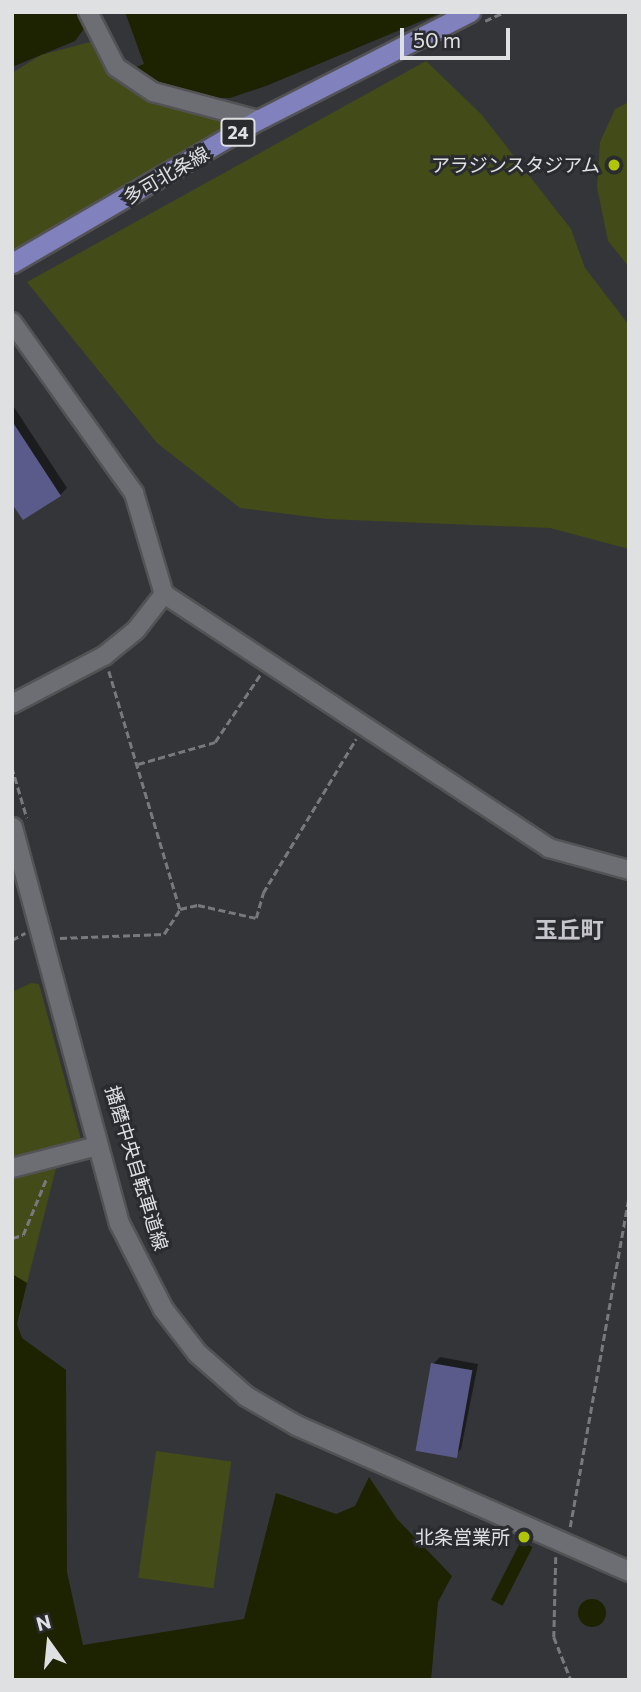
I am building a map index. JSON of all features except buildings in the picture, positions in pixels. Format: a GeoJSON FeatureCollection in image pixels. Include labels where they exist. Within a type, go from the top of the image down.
{"type":"FeatureCollection","features":[{"type":"Feature","properties":{"kind":"main road","name":"多可北条線"},"geometry":{"type":"LineString","coordinates":[[12,263],[258,120],[470,12]]}},
{"type":"Feature","properties":{"kind":"street"},"geometry":{"type":"LineString","coordinates":[[88,12],[116,67],[153,92],[258,120]]}},
{"type":"Feature","properties":{"kind":"street"},"geometry":{"type":"LineString","coordinates":[[12,322],[134,493],[164,594],[549,848],[629,870]]}},
{"type":"Feature","properties":{"kind":"street"},"geometry":{"type":"LineString","coordinates":[[12,704],[104,656],[136,630],[164,594]]}},
{"type":"Feature","properties":{"kind":"street"},"geometry":{"type":"LineString","coordinates":[[20,824],[54,939],[97,1146],[138,1266],[163,1309],[221,1377],[296,1425],[563,1535],[629,1572]]}},
{"type":"Feature","properties":{"kind":"street"},"geometry":{"type":"LineString","coordinates":[[12,1168],[97,1146]]}},
{"type":"Feature","properties":{"kind":"path"},"geometry":{"type":"LineString","coordinates":[[104,656],[180,909]]}},
{"type":"Feature","properties":{"kind":"path"},"geometry":{"type":"LineString","coordinates":[[138,764],[215,742],[269,663]]}},
{"type":"Feature","properties":{"kind":"path"},"geometry":{"type":"LineString","coordinates":[[54,939],[164,934],[180,909],[198,905],[256,918],[263,893],[362,726]]}},
{"type":"Feature","properties":{"kind":"path"},"geometry":{"type":"LineString","coordinates":[[12,767],[20,824]]}},
{"type":"Feature","properties":{"kind":"path"},"geometry":{"type":"LineString","coordinates":[[12,1238],[23,1235],[54,1157]]}},
{"type":"Feature","properties":{"kind":"path"},"geometry":{"type":"LineString","coordinates":[[571,1680],[554,1637],[563,1535],[629,1195]]}},
{"type":"Feature","properties":{"kind":"shaded area"},"geometry":{"type":"Polygon","coordinates":[[[12,12],[80,12],[86,26],[75,41],[12,67],[12,12]]]}},
{"type":"Feature","properties":{"kind":"shaded area"},"geometry":{"type":"Polygon","coordinates":[[[125,12],[443,12],[266,86],[230,98],[199,98],[141,76],[136,67],[144,64],[125,12]]]}},
{"type":"Feature","properties":{"kind":"shaded area"},"geometry":{"type":"Polygon","coordinates":[[[90,42],[111,65],[240,122],[12,258],[12,73],[41,55],[90,42]]]}},
{"type":"Feature","properties":{"kind":"shaded area"},"geometry":{"type":"Polygon","coordinates":[[[426,61],[481,114],[571,229],[585,268],[629,325],[629,549],[550,528],[327,519],[240,508],[157,443],[27,282],[426,61]]]}},
{"type":"Feature","properties":{"kind":"shaded area","name":"アラジンスタジアム"},"geometry":{"type":"Polygon","coordinates":[[[629,102],[629,267],[608,241],[597,187],[600,142],[615,109],[629,102]]]}},
{"type":"Feature","properties":{"kind":"shaded area"},"geometry":{"type":"Polygon","coordinates":[[[31,983],[39,984],[86,1158],[56,1168],[27,1283],[12,1274],[12,992],[31,983]]]}},
{"type":"Feature","properties":{"kind":"shaded area"},"geometry":{"type":"Polygon","coordinates":[[[12,1274],[27,1283],[17,1324],[22,1338],[66,1370],[67,1572],[83,1645],[244,1619],[276,1493],[336,1514],[355,1506],[369,1477],[397,1519],[452,1576],[438,1602],[431,1680],[12,1680],[12,1274]]]}},
{"type":"Feature","properties":{"kind":"shaded area"},"geometry":{"type":"Polygon","coordinates":[[[156,1451],[231,1462],[213,1588],[138,1578],[156,1451]]]}},
{"type":"Feature","properties":{"kind":"shaded area"},"geometry":{"type":"Polygon","coordinates":[[[521,1541],[533,1547],[503,1606],[491,1600],[521,1541]]]}},
{"type":"Feature","properties":{"kind":"shaded area"},"geometry":{"type":"Polygon","coordinates":[[[592,1599],[602,1603],[606,1613],[602,1623],[592,1627],[582,1623],[578,1613],[582,1603],[592,1599]]]}},
{"type":"Feature","properties":{"kind":"place","name":"アラジンスタジアム"},"geometry":{"type":"Point","coordinates":[614,165]}},
{"type":"Feature","properties":{"kind":"place","name":"北条営業所"},"geometry":{"type":"Point","coordinates":[524,1537]}},
{"type":"Feature","properties":{"kind":"district","name":"玉丘町"},"geometry":{"type":"Point","coordinates":[569,929]}}]}
